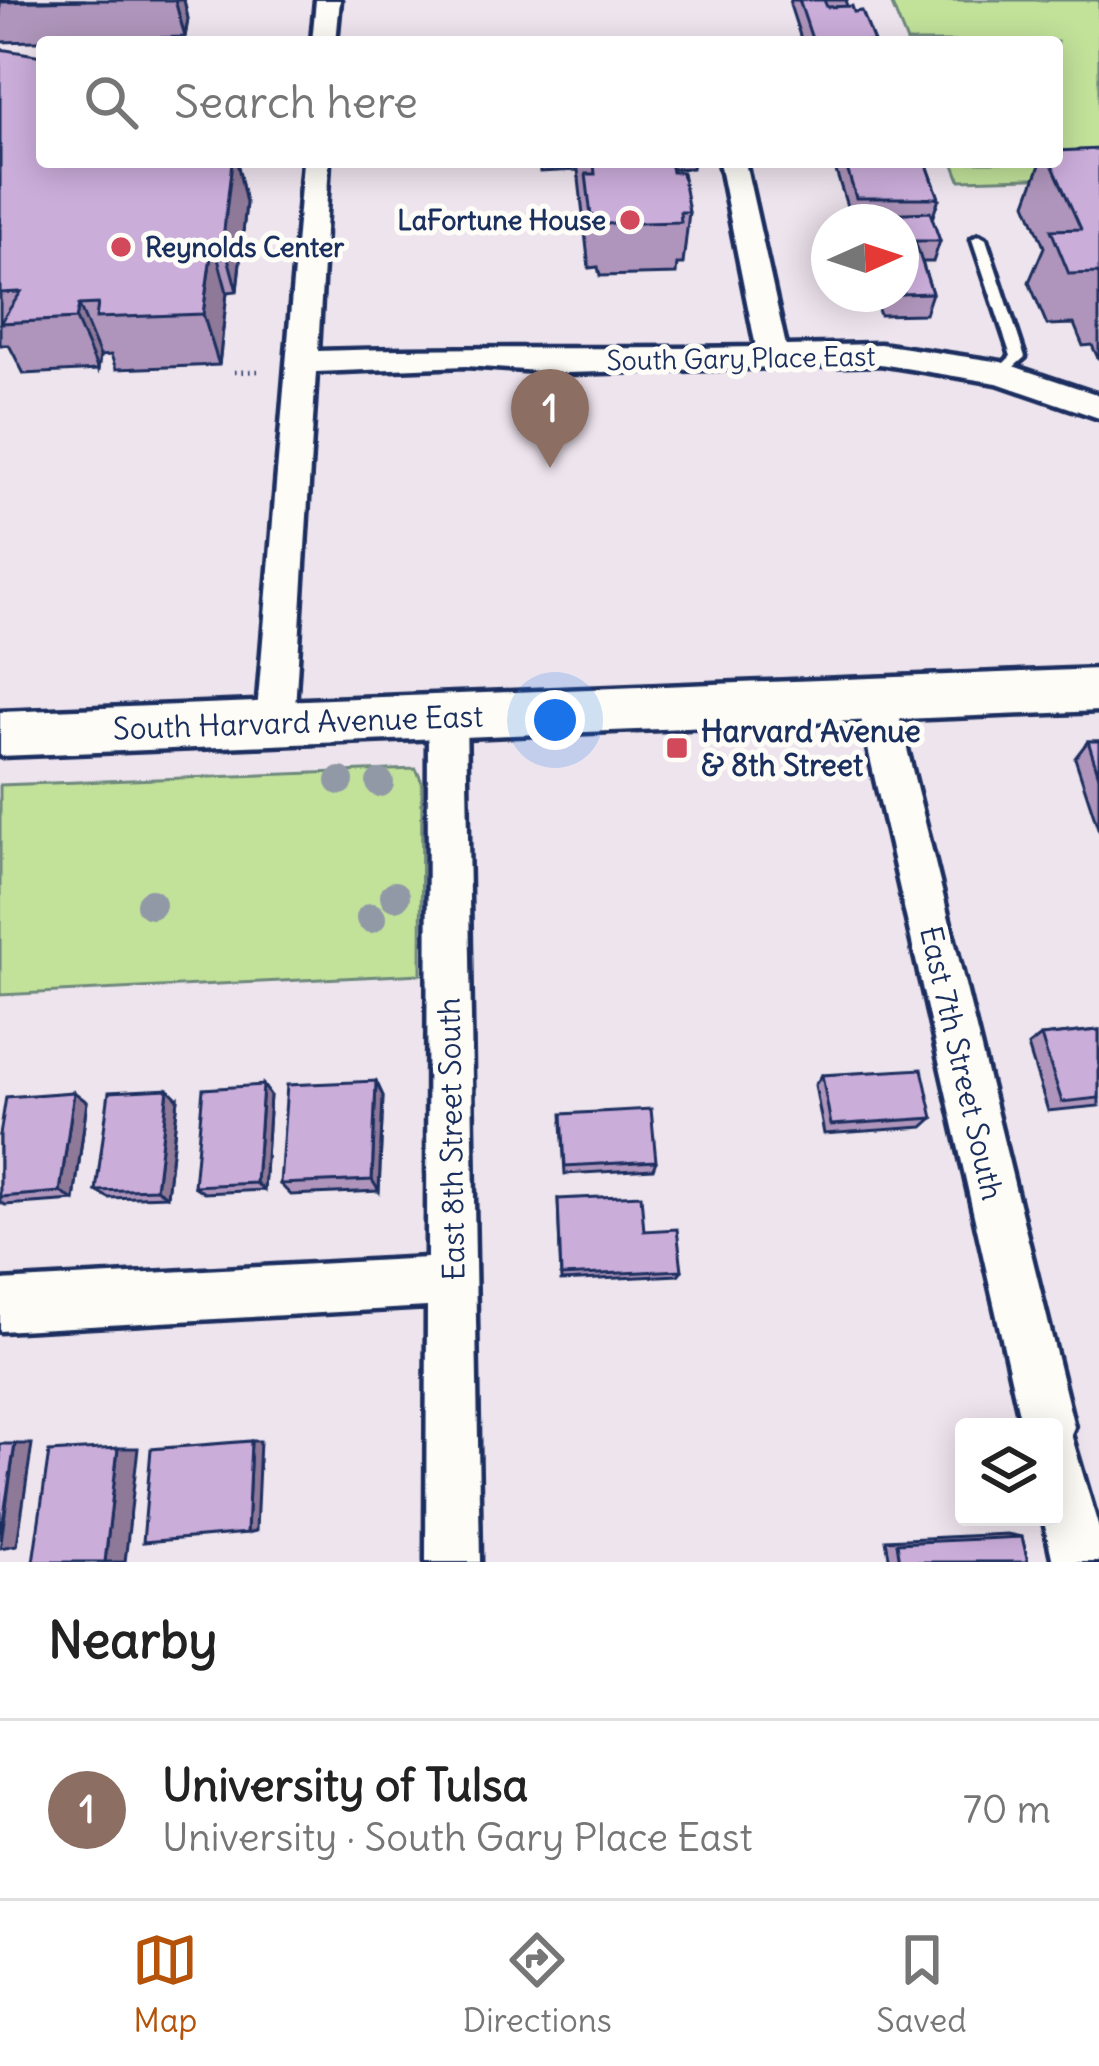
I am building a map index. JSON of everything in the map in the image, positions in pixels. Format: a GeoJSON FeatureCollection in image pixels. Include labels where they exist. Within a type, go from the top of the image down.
{"type":"FeatureCollection","features":[{"type":"Feature","properties":{"kind":"main road","name":"South Harvard Avenue East"},"geometry":{"type":"LineString","coordinates":[[0,734],[1099,689]]}},
{"type":"Feature","properties":{"kind":"street"},"geometry":{"type":"LineString","coordinates":[[325,36],[328,0]]}},
{"type":"Feature","properties":{"kind":"street"},"geometry":{"type":"LineString","coordinates":[[275,724],[316,168]]}},
{"type":"Feature","properties":{"kind":"street"},"geometry":{"type":"LineString","coordinates":[[733,168],[773,356]]}},
{"type":"Feature","properties":{"kind":"street","name":"South Gary Place East"},"geometry":{"type":"LineString","coordinates":[[303,362],[466,356],[567,362],[880,354],[1001,373],[1099,407]]}},
{"type":"Feature","properties":{"kind":"street","name":"East 7th Street South"},"geometry":{"type":"LineString","coordinates":[[875,700],[1046,1418]]}},
{"type":"Feature","properties":{"kind":"street","name":"East 8th Street South"},"geometry":{"type":"LineString","coordinates":[[447,716],[453,1562]]}},
{"type":"Feature","properties":{"kind":"street"},"geometry":{"type":"LineString","coordinates":[[0,1306],[452,1281]]}},
{"type":"Feature","properties":{"kind":"street"},"geometry":{"type":"LineString","coordinates":[[1063,1491],[1080,1562]]}},
{"type":"Feature","properties":{"kind":"lane"},"geometry":{"type":"LineString","coordinates":[[979,239],[1018,357],[1001,373]]}},
{"type":"Feature","properties":{"kind":"path"},"geometry":{"type":"LineString","coordinates":[[234,372],[261,371]]}},
{"type":"Feature","properties":{"kind":"green space"},"geometry":{"type":"Polygon","coordinates":[[[890,0],[1099,0],[1099,176],[960,180],[955,168],[1063,168],[1063,36],[905,36],[890,0]]]}},
{"type":"Feature","properties":{"kind":"green space"},"geometry":{"type":"Polygon","coordinates":[[[416,769],[422,782],[421,974],[0,995],[0,785],[416,769]]]}},
{"type":"Feature","properties":{"kind":"building"},"geometry":{"type":"Polygon","coordinates":[[[799,0],[824,0],[827,7],[852,6],[854,12],[862,11],[872,36],[811,36],[799,0]]]}},
{"type":"Feature","properties":{"kind":"building","name":"Reynolds Center"},"geometry":{"type":"Polygon","coordinates":[[[0,49],[36,55],[36,168],[231,168],[223,239],[213,240],[203,314],[96,318],[98,304],[79,305],[76,319],[0,323],[21,292],[0,293],[0,49]]]}},
{"type":"Feature","properties":{"kind":"building"},"geometry":{"type":"Polygon","coordinates":[[[1099,149],[1099,275],[1069,274],[1051,230],[1081,229],[1054,168],[1063,168],[1063,151],[1099,149]]]}},
{"type":"Feature","properties":{"kind":"building"},"geometry":{"type":"Polygon","coordinates":[[[594,168],[682,172],[689,212],[680,212],[681,222],[602,224],[601,215],[591,216],[586,174],[595,174],[594,168]]]}},
{"type":"Feature","properties":{"kind":"building"},"geometry":{"type":"Polygon","coordinates":[[[847,168],[928,168],[939,198],[856,198],[847,168]]]}},
{"type":"Feature","properties":{"kind":"building"},"geometry":{"type":"Polygon","coordinates":[[[919,212],[930,212],[940,241],[919,241],[919,212]]]}},
{"type":"Feature","properties":{"kind":"building"},"geometry":{"type":"Polygon","coordinates":[[[919,253],[932,293],[919,293],[919,253]]]}},
{"type":"Feature","properties":{"kind":"building"},"geometry":{"type":"Polygon","coordinates":[[[1088,741],[1099,741],[1099,776],[1088,741]]]}},
{"type":"Feature","properties":{"kind":"building"},"geometry":{"type":"Polygon","coordinates":[[[1099,1030],[1099,1098],[1062,1102],[1041,1036],[1099,1030]]]}},
{"type":"Feature","properties":{"kind":"building"},"geometry":{"type":"Polygon","coordinates":[[[922,1069],[933,1118],[831,1125],[822,1075],[922,1069]]]}},
{"type":"Feature","properties":{"kind":"building"},"geometry":{"type":"Polygon","coordinates":[[[376,1081],[372,1180],[280,1184],[287,1085],[376,1081]]]}},
{"type":"Feature","properties":{"kind":"building"},"geometry":{"type":"Polygon","coordinates":[[[263,1085],[256,1183],[194,1186],[203,1089],[263,1085]]]}},
{"type":"Feature","properties":{"kind":"building"},"geometry":{"type":"Polygon","coordinates":[[[168,1089],[156,1189],[96,1191],[109,1092],[168,1089]]]}},
{"type":"Feature","properties":{"kind":"building"},"geometry":{"type":"Polygon","coordinates":[[[74,1092],[60,1192],[0,1197],[0,1135],[6,1097],[74,1092]]]}},
{"type":"Feature","properties":{"kind":"building"},"geometry":{"type":"Polygon","coordinates":[[[651,1109],[656,1161],[565,1166],[562,1114],[651,1109]]]}},
{"type":"Feature","properties":{"kind":"building"},"geometry":{"type":"Polygon","coordinates":[[[641,1195],[644,1231],[677,1229],[682,1270],[561,1276],[558,1199],[641,1195]]]}},
{"type":"Feature","properties":{"kind":"building"},"geometry":{"type":"Polygon","coordinates":[[[251,1441],[247,1533],[143,1542],[151,1449],[251,1441]]]}},
{"type":"Feature","properties":{"kind":"building"},"geometry":{"type":"Polygon","coordinates":[[[0,1444],[15,1444],[0,1540],[0,1444]]]}},
{"type":"Feature","properties":{"kind":"building"},"geometry":{"type":"Polygon","coordinates":[[[118,1448],[105,1562],[33,1562],[49,1452],[118,1448]]]}},
{"type":"Feature","properties":{"kind":"building"},"geometry":{"type":"Polygon","coordinates":[[[1022,1537],[1028,1562],[900,1562],[897,1543],[1022,1537]]]}},
{"type":"Feature","properties":{"kind":"place","name":"LaFortune House"},"geometry":{"type":"Point","coordinates":[630,220]}},
{"type":"Feature","properties":{"kind":"place","name":"Reynolds Center"},"geometry":{"type":"Point","coordinates":[121,247]}},
{"type":"Feature","properties":{"kind":"place","name":"University of Tulsa"},"geometry":{"type":"Point","coordinates":[550,468]}},
{"type":"Feature","properties":{"kind":"place","name":"Harvard Avenue & 8th Street"},"geometry":{"type":"Point","coordinates":[677,748]}}]}
